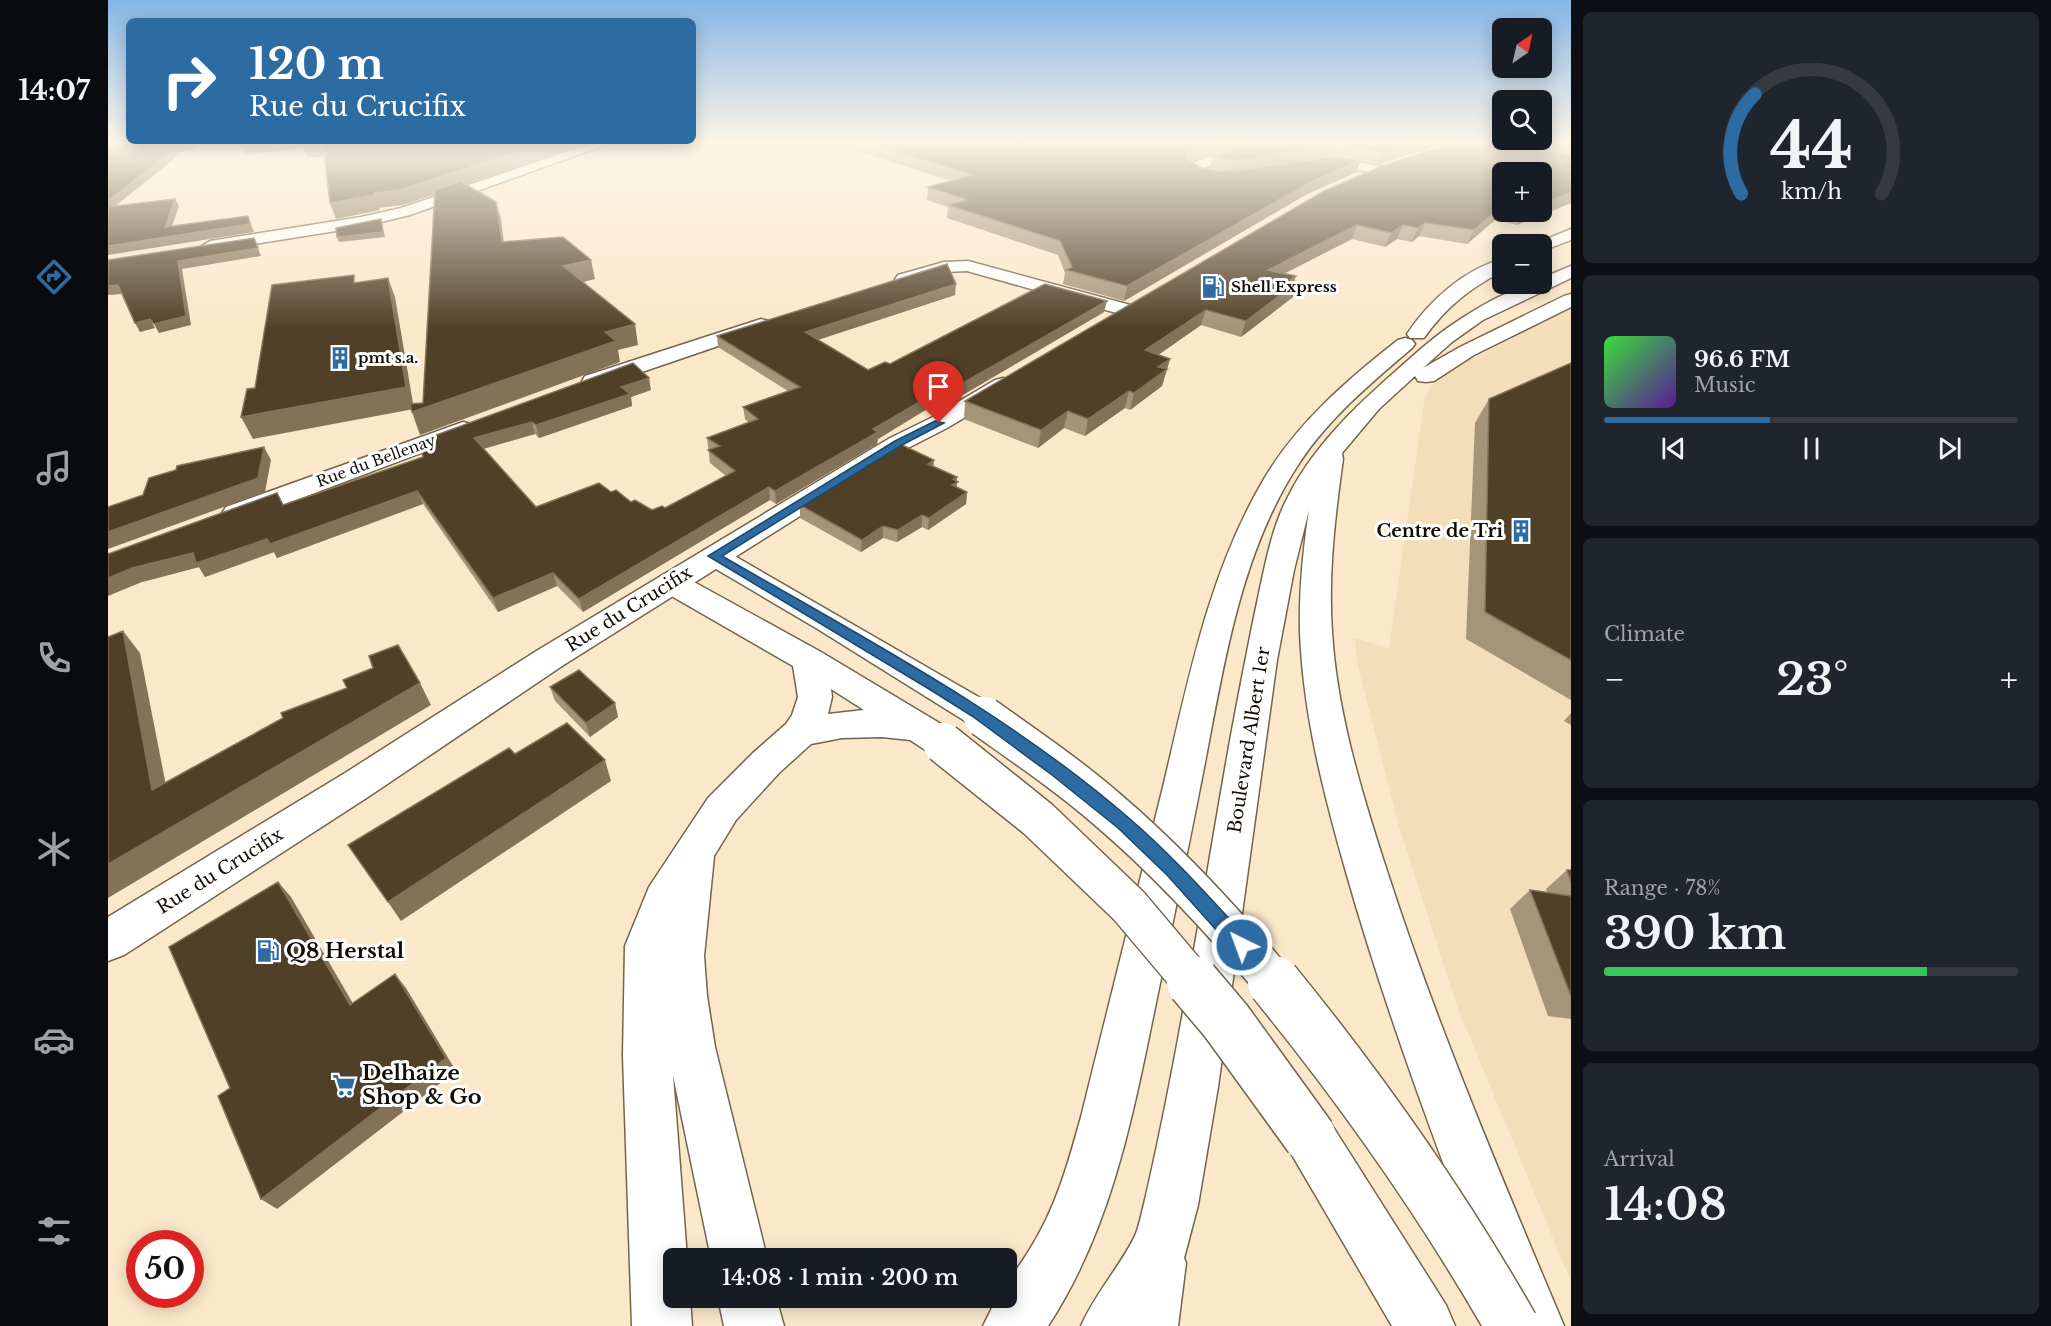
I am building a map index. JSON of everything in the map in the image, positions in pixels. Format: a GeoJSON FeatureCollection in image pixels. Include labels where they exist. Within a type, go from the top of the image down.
{"type":"FeatureCollection","features":[{"type":"Feature","properties":{"kind":"main road"},"geometry":{"type":"LineString","coordinates":[[194,249],[361,222],[426,205]]}},
{"type":"Feature","properties":{"kind":"main road"},"geometry":{"type":"LineString","coordinates":[[1552,242],[1571,234]]}},
{"type":"Feature","properties":{"kind":"main road"},"geometry":{"type":"LineString","coordinates":[[1552,258],[1571,249]]}},
{"type":"Feature","properties":{"kind":"main road"},"geometry":{"type":"LineString","coordinates":[[882,287],[944,267],[968,266],[1135,305],[1108,321]]}},
{"type":"Feature","properties":{"kind":"main road"},"geometry":{"type":"LineString","coordinates":[[1417,334],[1433,309],[1462,287],[1492,270]]}},
{"type":"Feature","properties":{"kind":"main road","name":"Boulevard Albert 1er"},"geometry":{"type":"LineString","coordinates":[[1552,280],[1571,271]]}},
{"type":"Feature","properties":{"kind":"main road"},"geometry":{"type":"LineString","coordinates":[[1013,1326],[1041,1285],[1068,1236],[1093,1168],[1110,1106],[1206,672],[1239,552],[1269,493],[1293,455],[1352,387],[1447,312],[1492,285]]}},
{"type":"Feature","properties":{"kind":"main road","name":"Boulevard Albert 1er"},"geometry":{"type":"LineString","coordinates":[[1111,1326],[1160,1249],[1171,1205],[1193,1088],[1274,593],[1297,507],[1315,472],[1371,404],[1463,325],[1523,294]]}},
{"type":"Feature","properties":{"kind":"main road"},"geometry":{"type":"LineString","coordinates":[[1371,404],[1405,388],[1467,351],[1571,300]]}},
{"type":"Feature","properties":{"kind":"main road"},"geometry":{"type":"LineString","coordinates":[[569,390],[646,362],[781,319]]}},
{"type":"Feature","properties":{"kind":"main road","name":"Rue du Crucifix"},"geometry":{"type":"LineString","coordinates":[[108,941],[358,784],[550,658],[714,556],[899,443],[939,423],[1023,373]]}},
{"type":"Feature","properties":{"kind":"main road","name":"Rue du Bellenay"},"geometry":{"type":"LineString","coordinates":[[215,520],[480,423]]}},
{"type":"Feature","properties":{"kind":"main road"},"geometry":{"type":"LineString","coordinates":[[1332,449],[1315,586],[1317,648],[1323,693],[1346,801],[1376,907],[1415,1022],[1534,1326]]}},
{"type":"Feature","properties":{"kind":"main road"},"geometry":{"type":"LineString","coordinates":[[714,556],[977,712],[1058,771],[1124,824],[1173,870],[1287,997],[1358,1088],[1433,1199],[1512,1326]]}},
{"type":"Feature","properties":{"kind":"main road"},"geometry":{"type":"LineString","coordinates":[[672,583],[810,660],[932,736],[1038,819],[1129,906],[1226,1021],[1310,1137],[1425,1326]]}},
{"type":"Feature","properties":{"kind":"main road"},"geometry":{"type":"LineString","coordinates":[[662,1326],[647,1056],[647,946],[664,900],[722,809],[766,763],[799,734],[809,717],[815,697],[810,660]]}},
{"type":"Feature","properties":{"kind":"main road"},"geometry":{"type":"LineString","coordinates":[[799,734],[825,726],[851,722],[932,736]]}},
{"type":"Feature","properties":{"kind":"main road"},"geometry":{"type":"LineString","coordinates":[[696,851],[682,956],[684,996],[691,1047],[737,1248]]}},
{"type":"Feature","properties":{"kind":"main road"},"geometry":{"type":"LineString","coordinates":[[1148,1326],[1160,1249]]}},
{"type":"Feature","properties":{"kind":"main road"},"geometry":{"type":"LineString","coordinates":[[750,1308],[754,1326]]}},
{"type":"Feature","properties":{"kind":"shaded area"},"geometry":{"type":"Polygon","coordinates":[[[1571,309],[1571,1282],[1457,1006],[1399,827],[1357,662],[1355,638],[1389,648],[1425,396],[1440,375],[1571,309]]]}},
{"type":"Feature","properties":{"kind":"building"},"geometry":{"type":"Polygon","coordinates":[[[173,205],[165,227],[248,216],[250,224],[108,246],[108,207],[173,205]]]}},
{"type":"Feature","properties":{"kind":"building"},"geometry":{"type":"Polygon","coordinates":[[[434,205],[496,205],[502,242],[563,237],[591,260],[563,266],[635,324],[605,332],[616,341],[412,412],[410,404],[423,403],[434,205]]]}},
{"type":"Feature","properties":{"kind":"building"},"geometry":{"type":"Polygon","coordinates":[[[948,205],[1271,205],[1127,286],[1066,270],[1072,267],[1060,241],[948,205]]]}},
{"type":"Feature","properties":{"kind":"building"},"geometry":{"type":"Polygon","coordinates":[[[1300,205],[1492,205],[1492,215],[1474,230],[1425,223],[1418,228],[1403,225],[1391,233],[1357,225],[1268,270],[1296,276],[1290,280],[1298,282],[1246,321],[1206,310],[1145,350],[1170,359],[1158,367],[1167,369],[1134,393],[1129,391],[1088,419],[1068,411],[1041,430],[965,401],[1300,205]]]}},
{"type":"Feature","properties":{"kind":"building"},"geometry":{"type":"Polygon","coordinates":[[[381,219],[383,232],[337,237],[336,228],[381,219]]]}},
{"type":"Feature","properties":{"kind":"building"},"geometry":{"type":"Polygon","coordinates":[[[254,238],[258,248],[178,261],[186,316],[154,324],[150,319],[135,323],[118,285],[108,286],[108,260],[254,238]]]}},
{"type":"Feature","properties":{"kind":"building"},"geometry":{"type":"Polygon","coordinates":[[[947,264],[956,284],[805,332],[868,370],[885,362],[890,364],[1045,284],[1107,301],[940,396],[933,394],[873,429],[878,432],[775,491],[769,487],[579,599],[553,573],[493,598],[417,491],[270,544],[267,539],[196,563],[193,553],[132,568],[108,578],[108,554],[277,493],[283,505],[423,457],[420,441],[633,363],[649,378],[621,387],[630,394],[536,425],[532,422],[474,438],[536,507],[599,483],[611,492],[616,490],[631,502],[635,500],[652,510],[662,506],[665,508],[735,471],[708,450],[720,446],[707,438],[758,419],[743,407],[800,387],[717,336],[947,264]]]}},
{"type":"Feature","properties":{"kind":"building","name":"pmt s.a."},"geometry":{"type":"Polygon","coordinates":[[[354,275],[354,283],[388,278],[406,387],[241,417],[247,389],[255,388],[272,285],[354,275]]]}},
{"type":"Feature","properties":{"kind":"building","name":"Centre de Tri"},"geometry":{"type":"Polygon","coordinates":[[[1571,363],[1571,660],[1485,612],[1489,399],[1571,363]]]}},
{"type":"Feature","properties":{"kind":"building"},"geometry":{"type":"Polygon","coordinates":[[[902,445],[934,460],[928,464],[957,477],[953,479],[958,482],[952,485],[967,492],[929,518],[922,515],[898,530],[883,526],[862,540],[800,505],[902,445]]]}},
{"type":"Feature","properties":{"kind":"building"},"geometry":{"type":"Polygon","coordinates":[[[264,447],[258,478],[108,532],[108,507],[143,495],[149,478],[176,470],[177,466],[264,447]]]}},
{"type":"Feature","properties":{"kind":"building"},"geometry":{"type":"Polygon","coordinates":[[[123,631],[152,790],[283,718],[281,713],[347,688],[343,680],[373,668],[369,656],[398,645],[420,683],[108,864],[108,637],[123,631]]]}},
{"type":"Feature","properties":{"kind":"building"},"geometry":{"type":"Polygon","coordinates":[[[579,670],[615,703],[586,723],[550,687],[579,670]]]}},
{"type":"Feature","properties":{"kind":"building"},"geometry":{"type":"Polygon","coordinates":[[[567,723],[605,760],[388,902],[348,845],[509,748],[515,754],[567,723]]]}},
{"type":"Feature","properties":{"kind":"building"},"geometry":{"type":"Polygon","coordinates":[[[278,882],[350,1005],[395,974],[446,1058],[261,1199],[218,1096],[230,1088],[169,947],[278,882]]]}},
{"type":"Feature","properties":{"kind":"building"},"geometry":{"type":"Polygon","coordinates":[[[1530,890],[1571,896],[1571,996],[1530,890]]]}},
{"type":"Feature","properties":{"kind":"place","name":"Shell Express"},"geometry":{"type":"Point","coordinates":[1213,287]}},
{"type":"Feature","properties":{"kind":"place","name":"pmt s.a."},"geometry":{"type":"Point","coordinates":[340,358]}},
{"type":"Feature","properties":{"kind":"place","name":"Centre de Tri"},"geometry":{"type":"Point","coordinates":[1521,531]}},
{"type":"Feature","properties":{"kind":"place","name":"Q8 Herstal"},"geometry":{"type":"Point","coordinates":[268,951]}},
{"type":"Feature","properties":{"kind":"place","name":"Delhaize Shop & Go"},"geometry":{"type":"Point","coordinates":[344,1085]}},
{"type":"Feature","properties":{"kind":"route"},"geometry":{"type":"LineString","coordinates":[[939,423],[899,443],[714,556],[977,712],[1058,771],[1124,824],[1173,870],[1242,945]]}}]}
